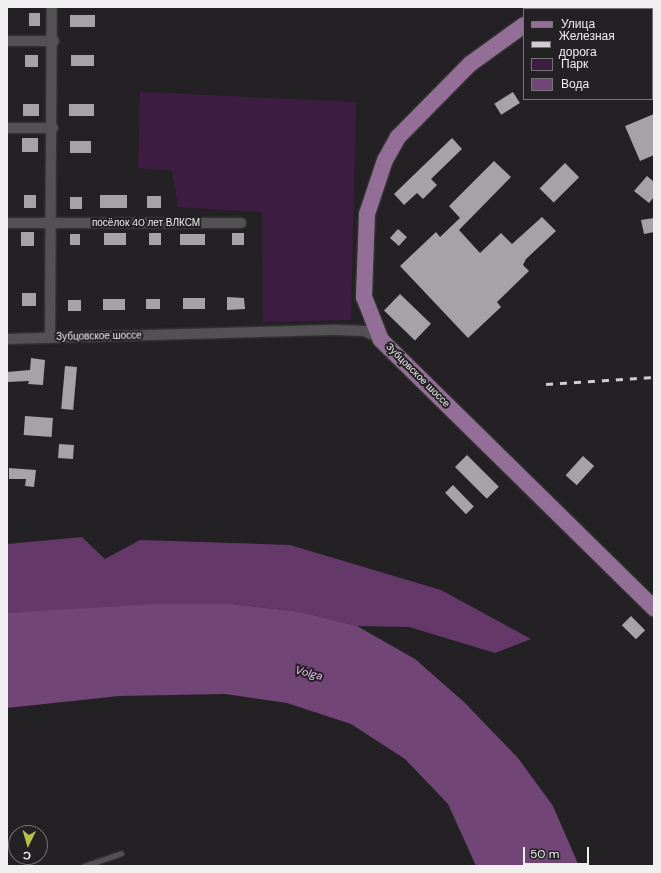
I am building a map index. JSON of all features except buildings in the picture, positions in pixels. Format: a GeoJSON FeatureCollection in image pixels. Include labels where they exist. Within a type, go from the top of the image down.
{"type":"FeatureCollection","features":[{"type":"Feature","properties":{"kind":"main road"},"geometry":{"type":"LineString","coordinates":[[382,340],[364,297],[364,244],[367,214],[385,160],[398,137],[470,64],[523,26]]}},
{"type":"Feature","properties":{"kind":"main road","name":"Зубцовское шоссе"},"geometry":{"type":"LineString","coordinates":[[382,340],[654,608]]}},
{"type":"Feature","properties":{"kind":"street"},"geometry":{"type":"LineString","coordinates":[[50,337],[54,41],[52,7]]}},
{"type":"Feature","properties":{"kind":"street"},"geometry":{"type":"LineString","coordinates":[[7,41],[54,41]]}},
{"type":"Feature","properties":{"kind":"street"},"geometry":{"type":"LineString","coordinates":[[7,128],[53,128]]}},
{"type":"Feature","properties":{"kind":"street","name":"посёлок 40 лет ВЛКСМ"},"geometry":{"type":"LineString","coordinates":[[7,223],[241,223]]}},
{"type":"Feature","properties":{"kind":"street","name":"Зубцовское шоссе"},"geometry":{"type":"LineString","coordinates":[[7,340],[50,337],[338,330],[365,331],[382,340]]}},
{"type":"Feature","properties":{"kind":"lane"},"geometry":{"type":"LineString","coordinates":[[84,866],[121,853]]}},
{"type":"Feature","properties":{"kind":"green space"},"geometry":{"type":"Polygon","coordinates":[[[140,92],[356,102],[351,320],[263,322],[262,212],[178,207],[172,171],[138,168],[140,92]]]}},
{"type":"Feature","properties":{"kind":"shaded area"},"geometry":{"type":"Polygon","coordinates":[[[82,537],[105,559],[140,540],[290,545],[441,590],[531,639],[495,653],[409,627],[357,626],[301,612],[232,604],[7,613],[7,544],[82,537]]]}},
{"type":"Feature","properties":{"kind":"water","name":"Volga"},"geometry":{"type":"Polygon","coordinates":[[[156,604],[232,604],[301,612],[357,626],[415,659],[464,702],[518,758],[553,806],[579,866],[476,866],[448,804],[405,759],[351,724],[287,703],[225,694],[119,696],[7,708],[7,613],[156,604]]]}},
{"type":"Feature","properties":{"kind":"railway"},"geometry":{"type":"LineString","coordinates":[[546,384],[654,377]]}}]}
